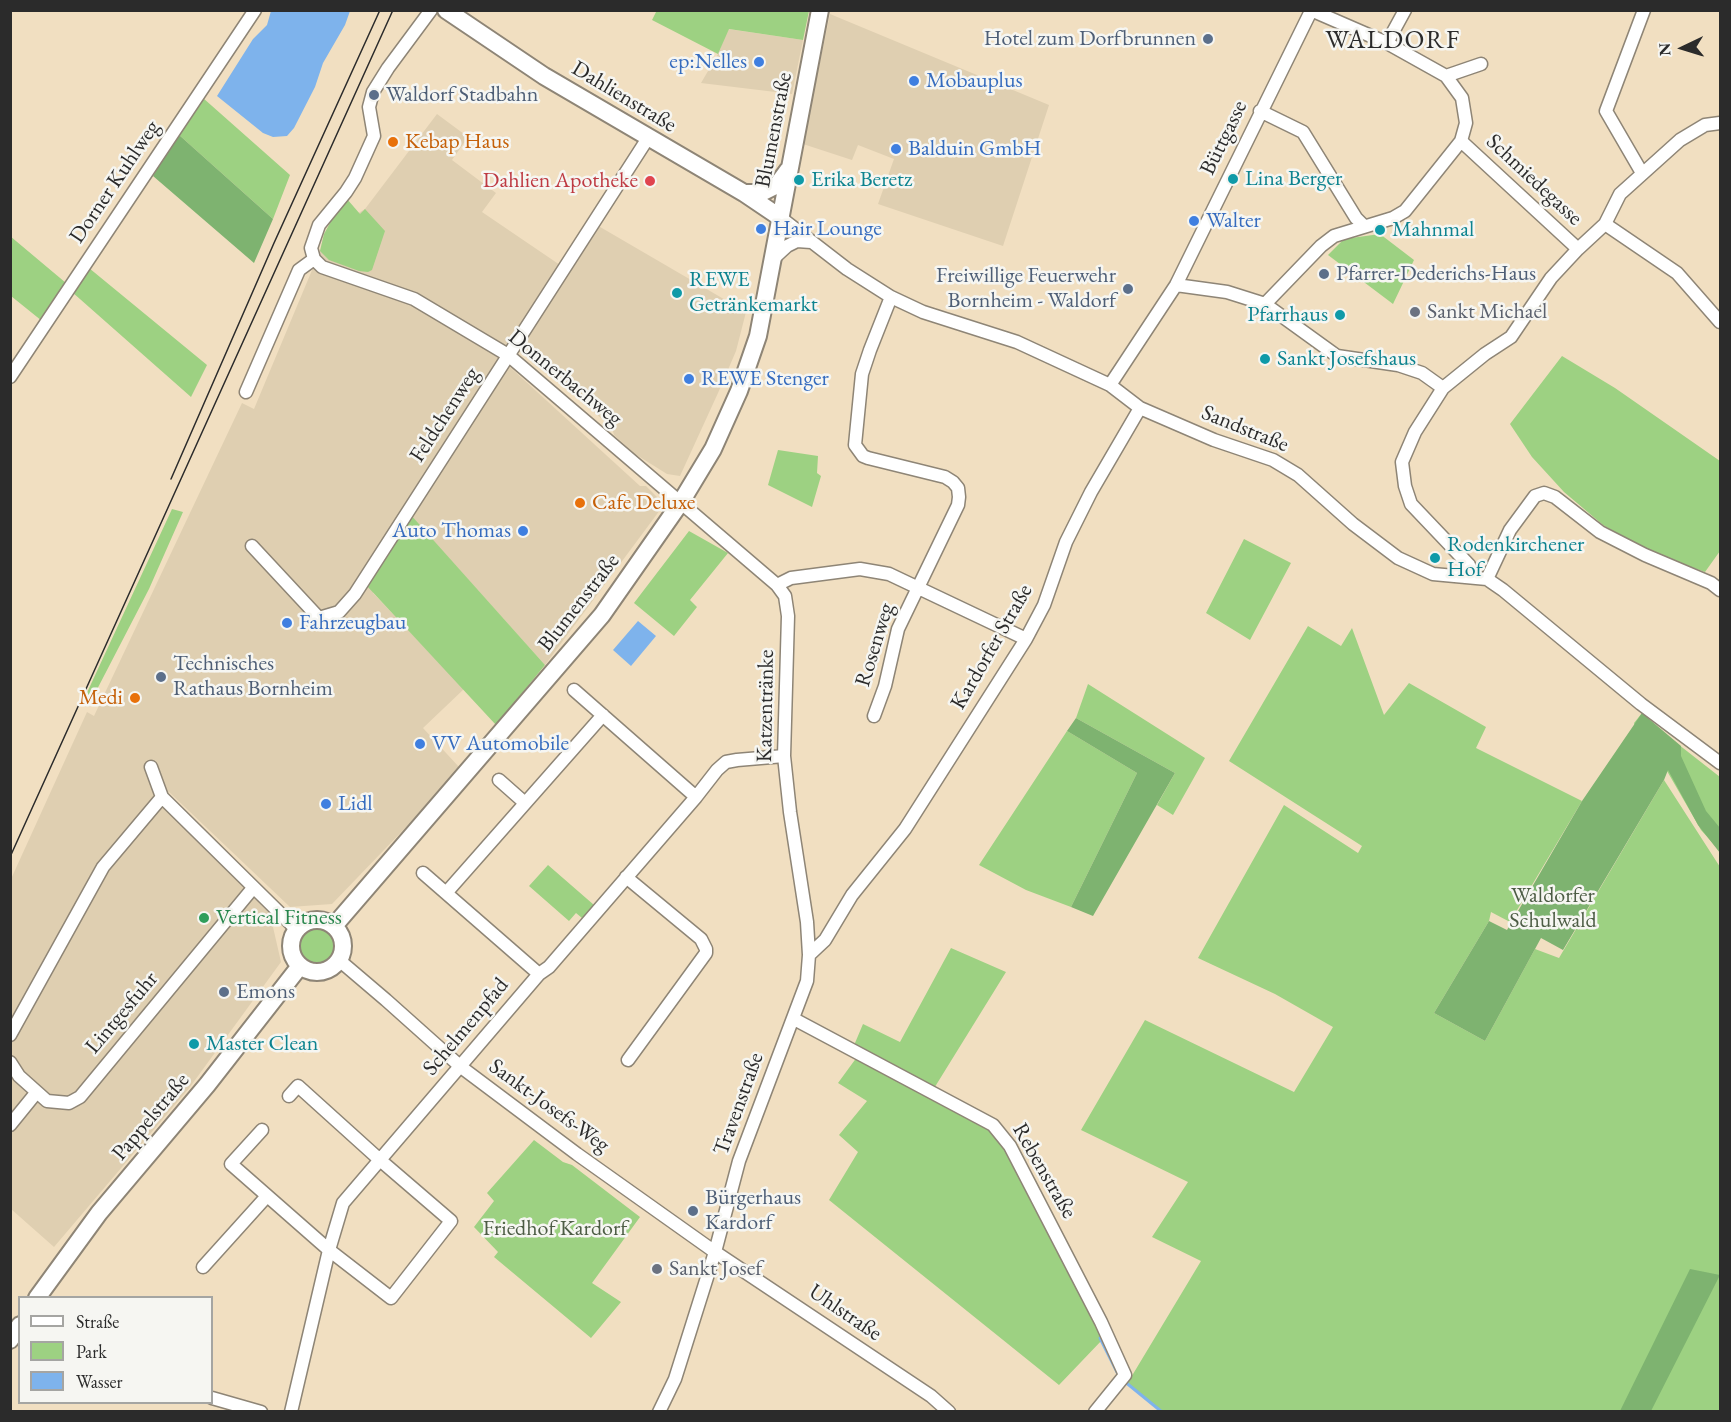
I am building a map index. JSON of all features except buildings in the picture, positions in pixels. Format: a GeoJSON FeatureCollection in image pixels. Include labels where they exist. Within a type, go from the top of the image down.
{"type":"FeatureCollection","features":[{"type":"Feature","properties":{"kind":"main road","name":"Dahlienstraße"},"geometry":{"type":"LineString","coordinates":[[446,10],[544,76],[744,193],[781,218]]}},
{"type":"Feature","properties":{"kind":"main road","name":"Blumenstraße"},"geometry":{"type":"LineString","coordinates":[[334,926],[602,615],[681,502],[713,449],[751,362],[758,336],[820,10]]}},
{"type":"Feature","properties":{"kind":"main road"},"geometry":{"type":"LineString","coordinates":[[744,193],[761,193],[777,185],[789,170]]}},
{"type":"Feature","properties":{"kind":"main road"},"geometry":{"type":"LineString","coordinates":[[314,919],[327,921],[334,926],[344,941],[339,960],[332,968],[321,972],[300,966],[293,957],[291,946],[296,929],[314,919]]}},
{"type":"Feature","properties":{"kind":"main road","name":"Pappelstraße"},"geometry":{"type":"LineString","coordinates":[[39,1296],[99,1213],[207,1085],[300,966]]}},
{"type":"Feature","properties":{"kind":"street","name":"Dorner Kuhlweg"},"geometry":{"type":"LineString","coordinates":[[10,377],[255,10]]}},
{"type":"Feature","properties":{"kind":"street"},"geometry":{"type":"LineString","coordinates":[[246,392],[299,270],[314,259],[311,248],[319,225],[356,178],[374,136],[369,107],[373,92],[431,10]]}},
{"type":"Feature","properties":{"kind":"street","name":"Schmiedegasse"},"geometry":{"type":"LineString","coordinates":[[1311,10],[1387,43],[1446,76],[1462,98],[1466,123],[1461,141],[1578,249]]}},
{"type":"Feature","properties":{"kind":"street","name":"Büttgasse"},"geometry":{"type":"LineString","coordinates":[[1110,385],[1176,285],[1311,10]]}},
{"type":"Feature","properties":{"kind":"street"},"geometry":{"type":"LineString","coordinates":[[1387,43],[1405,10]]}},
{"type":"Feature","properties":{"kind":"street"},"geometry":{"type":"LineString","coordinates":[[1642,173],[1606,111],[1644,10]]}},
{"type":"Feature","properties":{"kind":"street"},"geometry":{"type":"LineString","coordinates":[[1446,76],[1481,64]]}},
{"type":"Feature","properties":{"kind":"street"},"geometry":{"type":"LineString","coordinates":[[1260,111],[1303,132],[1356,218],[1364,226]]}},
{"type":"Feature","properties":{"kind":"street"},"geometry":{"type":"LineString","coordinates":[[1720,123],[1705,125],[1680,140],[1620,194],[1605,224],[1551,278],[1511,337],[1485,354],[1443,388],[1415,432],[1402,462],[1405,486],[1411,504],[1481,578],[1513,597],[1641,704],[1720,763]]}},
{"type":"Feature","properties":{"kind":"street","name":"Feldchenweg"},"geometry":{"type":"LineString","coordinates":[[252,546],[319,618],[339,612],[355,594],[648,138]]}},
{"type":"Feature","properties":{"kind":"street"},"geometry":{"type":"LineString","coordinates":[[1265,304],[1321,246],[1334,236],[1393,218],[1405,211],[1461,141]]}},
{"type":"Feature","properties":{"kind":"street","name":"Sandstraße"},"geometry":{"type":"LineString","coordinates":[[781,218],[847,269],[891,297],[923,312],[1017,342],[1110,385],[1140,408],[1214,440],[1273,460],[1298,475],[1353,524],[1398,558],[1433,574],[1481,578]]}},
{"type":"Feature","properties":{"kind":"street"},"geometry":{"type":"LineString","coordinates":[[1605,224],[1677,273],[1720,322]]}},
{"type":"Feature","properties":{"kind":"street"},"geometry":{"type":"LineString","coordinates":[[774,258],[797,241],[811,242]]}},
{"type":"Feature","properties":{"kind":"street","name":"Donnerbachweg"},"geometry":{"type":"LineString","coordinates":[[314,259],[322,267],[414,299],[508,355],[681,502]]}},
{"type":"Feature","properties":{"kind":"street"},"geometry":{"type":"LineString","coordinates":[[1176,285],[1227,292],[1265,304],[1337,356],[1398,365],[1422,373],[1443,388]]}},
{"type":"Feature","properties":{"kind":"street","name":"Rosenweg"},"geometry":{"type":"LineString","coordinates":[[874,716],[885,686],[898,629],[958,505],[958,488],[945,477],[868,458],[859,452],[855,438],[862,374],[891,297]]}},
{"type":"Feature","properties":{"kind":"street","name":"Kardorfer Straße"},"geometry":{"type":"LineString","coordinates":[[809,955],[825,940],[852,895],[900,836],[1026,639],[1044,605],[1066,542],[1140,408]]}},
{"type":"Feature","properties":{"kind":"street"},"geometry":{"type":"LineString","coordinates":[[1481,578],[1510,530],[1535,496],[1544,493],[1555,497],[1600,532],[1645,555],[1711,583],[1720,590]]}},
{"type":"Feature","properties":{"kind":"street","name":"Katzentränke"},"geometry":{"type":"LineString","coordinates":[[681,502],[777,585],[785,596],[788,616],[784,756],[807,922],[809,955]]}},
{"type":"Feature","properties":{"kind":"street"},"geometry":{"type":"LineString","coordinates":[[777,585],[791,578],[860,569],[889,574],[1026,639]]}},
{"type":"Feature","properties":{"kind":"street"},"geometry":{"type":"LineString","coordinates":[[574,690],[696,797]]}},
{"type":"Feature","properties":{"kind":"street"},"geometry":{"type":"LineString","coordinates":[[446,893],[603,715]]}},
{"type":"Feature","properties":{"kind":"street","name":"Schelmenpfad"},"geometry":{"type":"LineString","coordinates":[[291,1412],[342,1203],[539,974],[549,967],[717,770],[726,762],[784,756]]}},
{"type":"Feature","properties":{"kind":"street"},"geometry":{"type":"LineString","coordinates":[[151,767],[162,797],[296,929]]}},
{"type":"Feature","properties":{"kind":"street"},"geometry":{"type":"LineString","coordinates":[[498,780],[525,803]]}},
{"type":"Feature","properties":{"kind":"street"},"geometry":{"type":"LineString","coordinates":[[10,1035],[103,867],[162,797]]}},
{"type":"Feature","properties":{"kind":"street"},"geometry":{"type":"LineString","coordinates":[[423,873],[539,974]]}},
{"type":"Feature","properties":{"kind":"street"},"geometry":{"type":"LineString","coordinates":[[626,877],[701,939],[706,949],[706,953],[628,1060]]}},
{"type":"Feature","properties":{"kind":"street","name":"Lintgesfuhr"},"geometry":{"type":"LineString","coordinates":[[10,1062],[19,1076],[47,1101],[69,1103],[80,1097],[253,888]]}},
{"type":"Feature","properties":{"kind":"street","name":"Travenstraße"},"geometry":{"type":"LineString","coordinates":[[659,1412],[675,1379],[715,1252],[739,1161],[807,981],[809,955]]}},
{"type":"Feature","properties":{"kind":"street","name":"Sankt-Josefs-Weg"},"geometry":{"type":"LineString","coordinates":[[339,960],[461,1067],[577,1154],[715,1252]]}},
{"type":"Feature","properties":{"kind":"street","name":"Rebenstraße"},"geometry":{"type":"LineString","coordinates":[[794,1019],[993,1125],[1011,1146],[1101,1322],[1123,1378],[1095,1412]]}},
{"type":"Feature","properties":{"kind":"street"},"geometry":{"type":"LineString","coordinates":[[262,1130],[231,1164],[329,1250],[390,1298],[451,1221],[298,1086],[289,1096]]}},
{"type":"Feature","properties":{"kind":"street"},"geometry":{"type":"LineString","coordinates":[[10,1125],[36,1092]]}},
{"type":"Feature","properties":{"kind":"street"},"geometry":{"type":"LineString","coordinates":[[203,1267],[267,1196]]}},
{"type":"Feature","properties":{"kind":"street","name":"Uhlstraße"},"geometry":{"type":"LineString","coordinates":[[715,1252],[931,1396],[949,1412]]}},
{"type":"Feature","properties":{"kind":"street"},"geometry":{"type":"LineString","coordinates":[[213,1398],[261,1412]]}},
{"type":"Feature","properties":{"kind":"shaded area"},"geometry":{"type":"Polygon","coordinates":[[[830,14],[1049,105],[1003,246],[878,204],[894,159],[858,145],[852,160],[803,144],[830,14]]]}},
{"type":"Feature","properties":{"kind":"shaded area"},"geometry":{"type":"Polygon","coordinates":[[[728,29],[803,40],[792,94],[701,83],[718,54],[728,29]]]}},
{"type":"Feature","properties":{"kind":"shaded area"},"geometry":{"type":"Polygon","coordinates":[[[437,114],[468,137],[452,160],[496,193],[482,212],[560,265],[500,358],[640,486],[646,486],[658,498],[660,510],[545,665],[410,515],[373,593],[464,689],[423,728],[459,767],[409,824],[332,904],[290,907],[169,792],[161,804],[270,914],[281,962],[190,1087],[54,1247],[11,1209],[11,879],[87,712],[94,716],[242,403],[254,409],[320,251],[324,234],[365,209],[437,114]]]}},
{"type":"Feature","properties":{"kind":"shaded area"},"geometry":{"type":"Polygon","coordinates":[[[595,224],[746,312],[736,351],[680,476],[667,474],[635,454],[614,435],[612,428],[529,354],[527,357],[519,351],[518,341],[595,224]]]}},
{"type":"Feature","properties":{"kind":"green space"},"geometry":{"type":"Polygon","coordinates":[[[657,10],[809,11],[803,40],[729,29],[718,54],[652,20],[657,10]]]}},
{"type":"Feature","properties":{"kind":"green space"},"geometry":{"type":"Polygon","coordinates":[[[203,98],[290,175],[273,219],[178,134],[203,98]]]}},
{"type":"Feature","properties":{"kind":"green space"},"geometry":{"type":"Polygon","coordinates":[[[178,134],[273,219],[254,263],[153,176],[178,134]]]}},
{"type":"Feature","properties":{"kind":"green space"},"geometry":{"type":"Polygon","coordinates":[[[347,199],[360,214],[365,209],[385,231],[372,270],[368,272],[329,260],[320,251],[324,234],[337,210],[347,199]]]}},
{"type":"Feature","properties":{"kind":"green space"},"geometry":{"type":"Polygon","coordinates":[[[1380,234],[1414,260],[1393,304],[1328,255],[1344,239],[1380,234]]]}},
{"type":"Feature","properties":{"kind":"green space"},"geometry":{"type":"Polygon","coordinates":[[[10,236],[66,283],[42,321],[11,296],[10,236]]]}},
{"type":"Feature","properties":{"kind":"green space"},"geometry":{"type":"Polygon","coordinates":[[[89,268],[207,365],[191,397],[72,292],[89,268]]]}},
{"type":"Feature","properties":{"kind":"green space"},"geometry":{"type":"Polygon","coordinates":[[[1562,356],[1615,388],[1720,461],[1720,551],[1705,572],[1647,551],[1603,525],[1564,492],[1532,457],[1510,424],[1562,356]]]}},
{"type":"Feature","properties":{"kind":"green space"},"geometry":{"type":"Polygon","coordinates":[[[778,450],[818,456],[817,473],[821,476],[812,507],[768,485],[778,450]]]}},
{"type":"Feature","properties":{"kind":"green space"},"geometry":{"type":"Polygon","coordinates":[[[172,509],[183,512],[149,589],[91,701],[85,697],[172,509]]]}},
{"type":"Feature","properties":{"kind":"green space"},"geometry":{"type":"Polygon","coordinates":[[[410,514],[545,665],[496,725],[367,586],[410,514]]]}},
{"type":"Feature","properties":{"kind":"green space"},"geometry":{"type":"Polygon","coordinates":[[[689,531],[728,553],[690,600],[697,607],[674,636],[634,603],[689,531]]]}},
{"type":"Feature","properties":{"kind":"green space"},"geometry":{"type":"Polygon","coordinates":[[[1244,539],[1291,563],[1250,640],[1206,613],[1244,539]]]}},
{"type":"Feature","properties":{"kind":"green space"},"geometry":{"type":"Polygon","coordinates":[[[1308,626],[1341,646],[1352,628],[1384,715],[1409,683],[1486,727],[1476,748],[1582,801],[1510,922],[1491,912],[1489,921],[1434,1013],[1485,1041],[1535,949],[1559,958],[1664,780],[1720,867],[1720,1411],[1160,1411],[1127,1384],[1201,1261],[1152,1237],[1188,1182],[1081,1130],[1145,1020],[1294,1092],[1333,1027],[1275,994],[1198,958],[1284,805],[1358,853],[1362,846],[1229,761],[1308,626]]]}},
{"type":"Feature","properties":{"kind":"green space"},"geometry":{"type":"Polygon","coordinates":[[[1088,684],[1205,758],[1173,815],[1157,805],[1175,773],[1076,718],[1088,684]]]}},
{"type":"Feature","properties":{"kind":"green space"},"geometry":{"type":"Polygon","coordinates":[[[1642,713],[1720,777],[1720,851],[1701,830],[1667,771],[1636,731],[1634,723],[1642,713]]]}},
{"type":"Feature","properties":{"kind":"green space","name":"Waldorfer Schulwald"},"geometry":{"type":"Polygon","coordinates":[[[1642,713],[1681,746],[1681,756],[1706,811],[1720,828],[1720,853],[1698,825],[1668,770],[1563,950],[1541,938],[1485,1041],[1434,1013],[1489,921],[1507,930],[1582,801],[1642,713]]]}},
{"type":"Feature","properties":{"kind":"green space"},"geometry":{"type":"Polygon","coordinates":[[[1076,718],[1175,773],[1093,916],[1071,907],[1137,773],[1067,731],[1076,718]]]}},
{"type":"Feature","properties":{"kind":"green space"},"geometry":{"type":"Polygon","coordinates":[[[1067,731],[1137,773],[1071,907],[1026,890],[979,865],[1067,731]]]}},
{"type":"Feature","properties":{"kind":"green space"},"geometry":{"type":"Polygon","coordinates":[[[548,865],[594,905],[582,918],[576,913],[569,921],[529,886],[548,865]]]}},
{"type":"Feature","properties":{"kind":"green space"},"geometry":{"type":"Polygon","coordinates":[[[319,925],[333,931],[339,945],[333,959],[319,965],[305,959],[299,945],[305,931],[319,925]]]}},
{"type":"Feature","properties":{"kind":"green space"},"geometry":{"type":"Polygon","coordinates":[[[951,948],[1006,972],[933,1090],[990,1129],[1006,1146],[1103,1339],[1059,1385],[829,1200],[858,1152],[839,1135],[867,1101],[838,1083],[857,1057],[855,1043],[863,1024],[900,1042],[951,948]]]}},
{"type":"Feature","properties":{"kind":"green space","name":"Friedhof Kardorf"},"geometry":{"type":"Polygon","coordinates":[[[534,1140],[563,1162],[572,1165],[640,1217],[592,1283],[621,1302],[591,1338],[494,1257],[498,1252],[474,1227],[494,1201],[487,1193],[534,1140]]]}},
{"type":"Feature","properties":{"kind":"green space"},"geometry":{"type":"Polygon","coordinates":[[[1690,1269],[1720,1275],[1651,1411],[1620,1411],[1690,1269]]]}},
{"type":"Feature","properties":{"kind":"water"},"geometry":{"type":"Polygon","coordinates":[[[271,11],[350,11],[345,25],[323,63],[315,87],[294,128],[287,136],[273,137],[263,133],[217,96],[253,39],[267,25],[271,11]]]}},
{"type":"Feature","properties":{"kind":"water"},"geometry":{"type":"Polygon","coordinates":[[[638,621],[656,636],[631,666],[613,650],[638,621]]]}},
{"type":"Feature","properties":{"kind":"waterway"},"geometry":{"type":"LineString","coordinates":[[1100,1338],[1118,1374]]}},
{"type":"Feature","properties":{"kind":"waterway"},"geometry":{"type":"LineString","coordinates":[[1124,1381],[1162,1412]]}},
{"type":"Feature","properties":{"kind":"tram line"},"geometry":{"type":"LineString","coordinates":[[171,479],[274,243],[380,10]]}},
{"type":"Feature","properties":{"kind":"tram line"},"geometry":{"type":"LineString","coordinates":[[10,857],[393,10]]}},
{"type":"Feature","properties":{"kind":"place","name":"Hotel zum Dorfbrunnen"},"geometry":{"type":"Point","coordinates":[1208,39]}},
{"type":"Feature","properties":{"kind":"place","name":"ep:Nelles"},"geometry":{"type":"Point","coordinates":[759,62]}},
{"type":"Feature","properties":{"kind":"place","name":"Mobauplus"},"geometry":{"type":"Point","coordinates":[914,81]}},
{"type":"Feature","properties":{"kind":"place","name":"Waldorf Stadbahn"},"geometry":{"type":"Point","coordinates":[374,95]}},
{"type":"Feature","properties":{"kind":"place","name":"Kebap Haus"},"geometry":{"type":"Point","coordinates":[393,142]}},
{"type":"Feature","properties":{"kind":"place","name":"Balduin GmbH"},"geometry":{"type":"Point","coordinates":[896,149]}},
{"type":"Feature","properties":{"kind":"place","name":"Lina Berger"},"geometry":{"type":"Point","coordinates":[1233,179]}},
{"type":"Feature","properties":{"kind":"place","name":"Erika Beretz"},"geometry":{"type":"Point","coordinates":[799,180]}},
{"type":"Feature","properties":{"kind":"place","name":"Dahlien Apotheke"},"geometry":{"type":"Point","coordinates":[650,181]}},
{"type":"Feature","properties":{"kind":"place","name":"Walter"},"geometry":{"type":"Point","coordinates":[1194,221]}},
{"type":"Feature","properties":{"kind":"place","name":"Hair Lounge"},"geometry":{"type":"Point","coordinates":[761,229]}},
{"type":"Feature","properties":{"kind":"place","name":"Mahnmal"},"geometry":{"type":"Point","coordinates":[1380,230]}},
{"type":"Feature","properties":{"kind":"place","name":"Pfarrer-Dederichs-Haus"},"geometry":{"type":"Point","coordinates":[1324,274]}},
{"type":"Feature","properties":{"kind":"place","name":"Freiwillige Feuerwehr Bornheim - Waldorf"},"geometry":{"type":"Point","coordinates":[1128,289]}},
{"type":"Feature","properties":{"kind":"place","name":"REWE Getränkemarkt"},"geometry":{"type":"Point","coordinates":[677,293]}},
{"type":"Feature","properties":{"kind":"place","name":"Sankt Michael"},"geometry":{"type":"Point","coordinates":[1415,312]}},
{"type":"Feature","properties":{"kind":"place","name":"Pfarrhaus"},"geometry":{"type":"Point","coordinates":[1340,315]}},
{"type":"Feature","properties":{"kind":"place","name":"Sankt Josefshaus"},"geometry":{"type":"Point","coordinates":[1265,359]}},
{"type":"Feature","properties":{"kind":"place","name":"REWE Stenger"},"geometry":{"type":"Point","coordinates":[689,379]}},
{"type":"Feature","properties":{"kind":"place","name":"Cafe Deluxe"},"geometry":{"type":"Point","coordinates":[580,503]}},
{"type":"Feature","properties":{"kind":"place","name":"Auto Thomas"},"geometry":{"type":"Point","coordinates":[523,531]}},
{"type":"Feature","properties":{"kind":"place","name":"Rodenkirchener Hof"},"geometry":{"type":"Point","coordinates":[1435,558]}},
{"type":"Feature","properties":{"kind":"place","name":"Fahrzeugbau"},"geometry":{"type":"Point","coordinates":[287,623]}},
{"type":"Feature","properties":{"kind":"place","name":"Technisches Rathaus Bornheim"},"geometry":{"type":"Point","coordinates":[161,677]}},
{"type":"Feature","properties":{"kind":"place","name":"Medi"},"geometry":{"type":"Point","coordinates":[135,698]}},
{"type":"Feature","properties":{"kind":"place","name":"VV Automobile"},"geometry":{"type":"Point","coordinates":[420,744]}},
{"type":"Feature","properties":{"kind":"place","name":"Lidl"},"geometry":{"type":"Point","coordinates":[326,804]}},
{"type":"Feature","properties":{"kind":"place","name":"Vertical Fitness"},"geometry":{"type":"Point","coordinates":[204,918]}},
{"type":"Feature","properties":{"kind":"place","name":"Emons"},"geometry":{"type":"Point","coordinates":[224,992]}},
{"type":"Feature","properties":{"kind":"place","name":"Master Clean"},"geometry":{"type":"Point","coordinates":[194,1044]}},
{"type":"Feature","properties":{"kind":"place","name":"Bürgerhaus Kardorf"},"geometry":{"type":"Point","coordinates":[693,1211]}},
{"type":"Feature","properties":{"kind":"place","name":"Sankt Josef"},"geometry":{"type":"Point","coordinates":[657,1269]}},
{"type":"Feature","properties":{"kind":"district","name":"WALDORF"},"geometry":{"type":"Point","coordinates":[1393,41]}}]}
